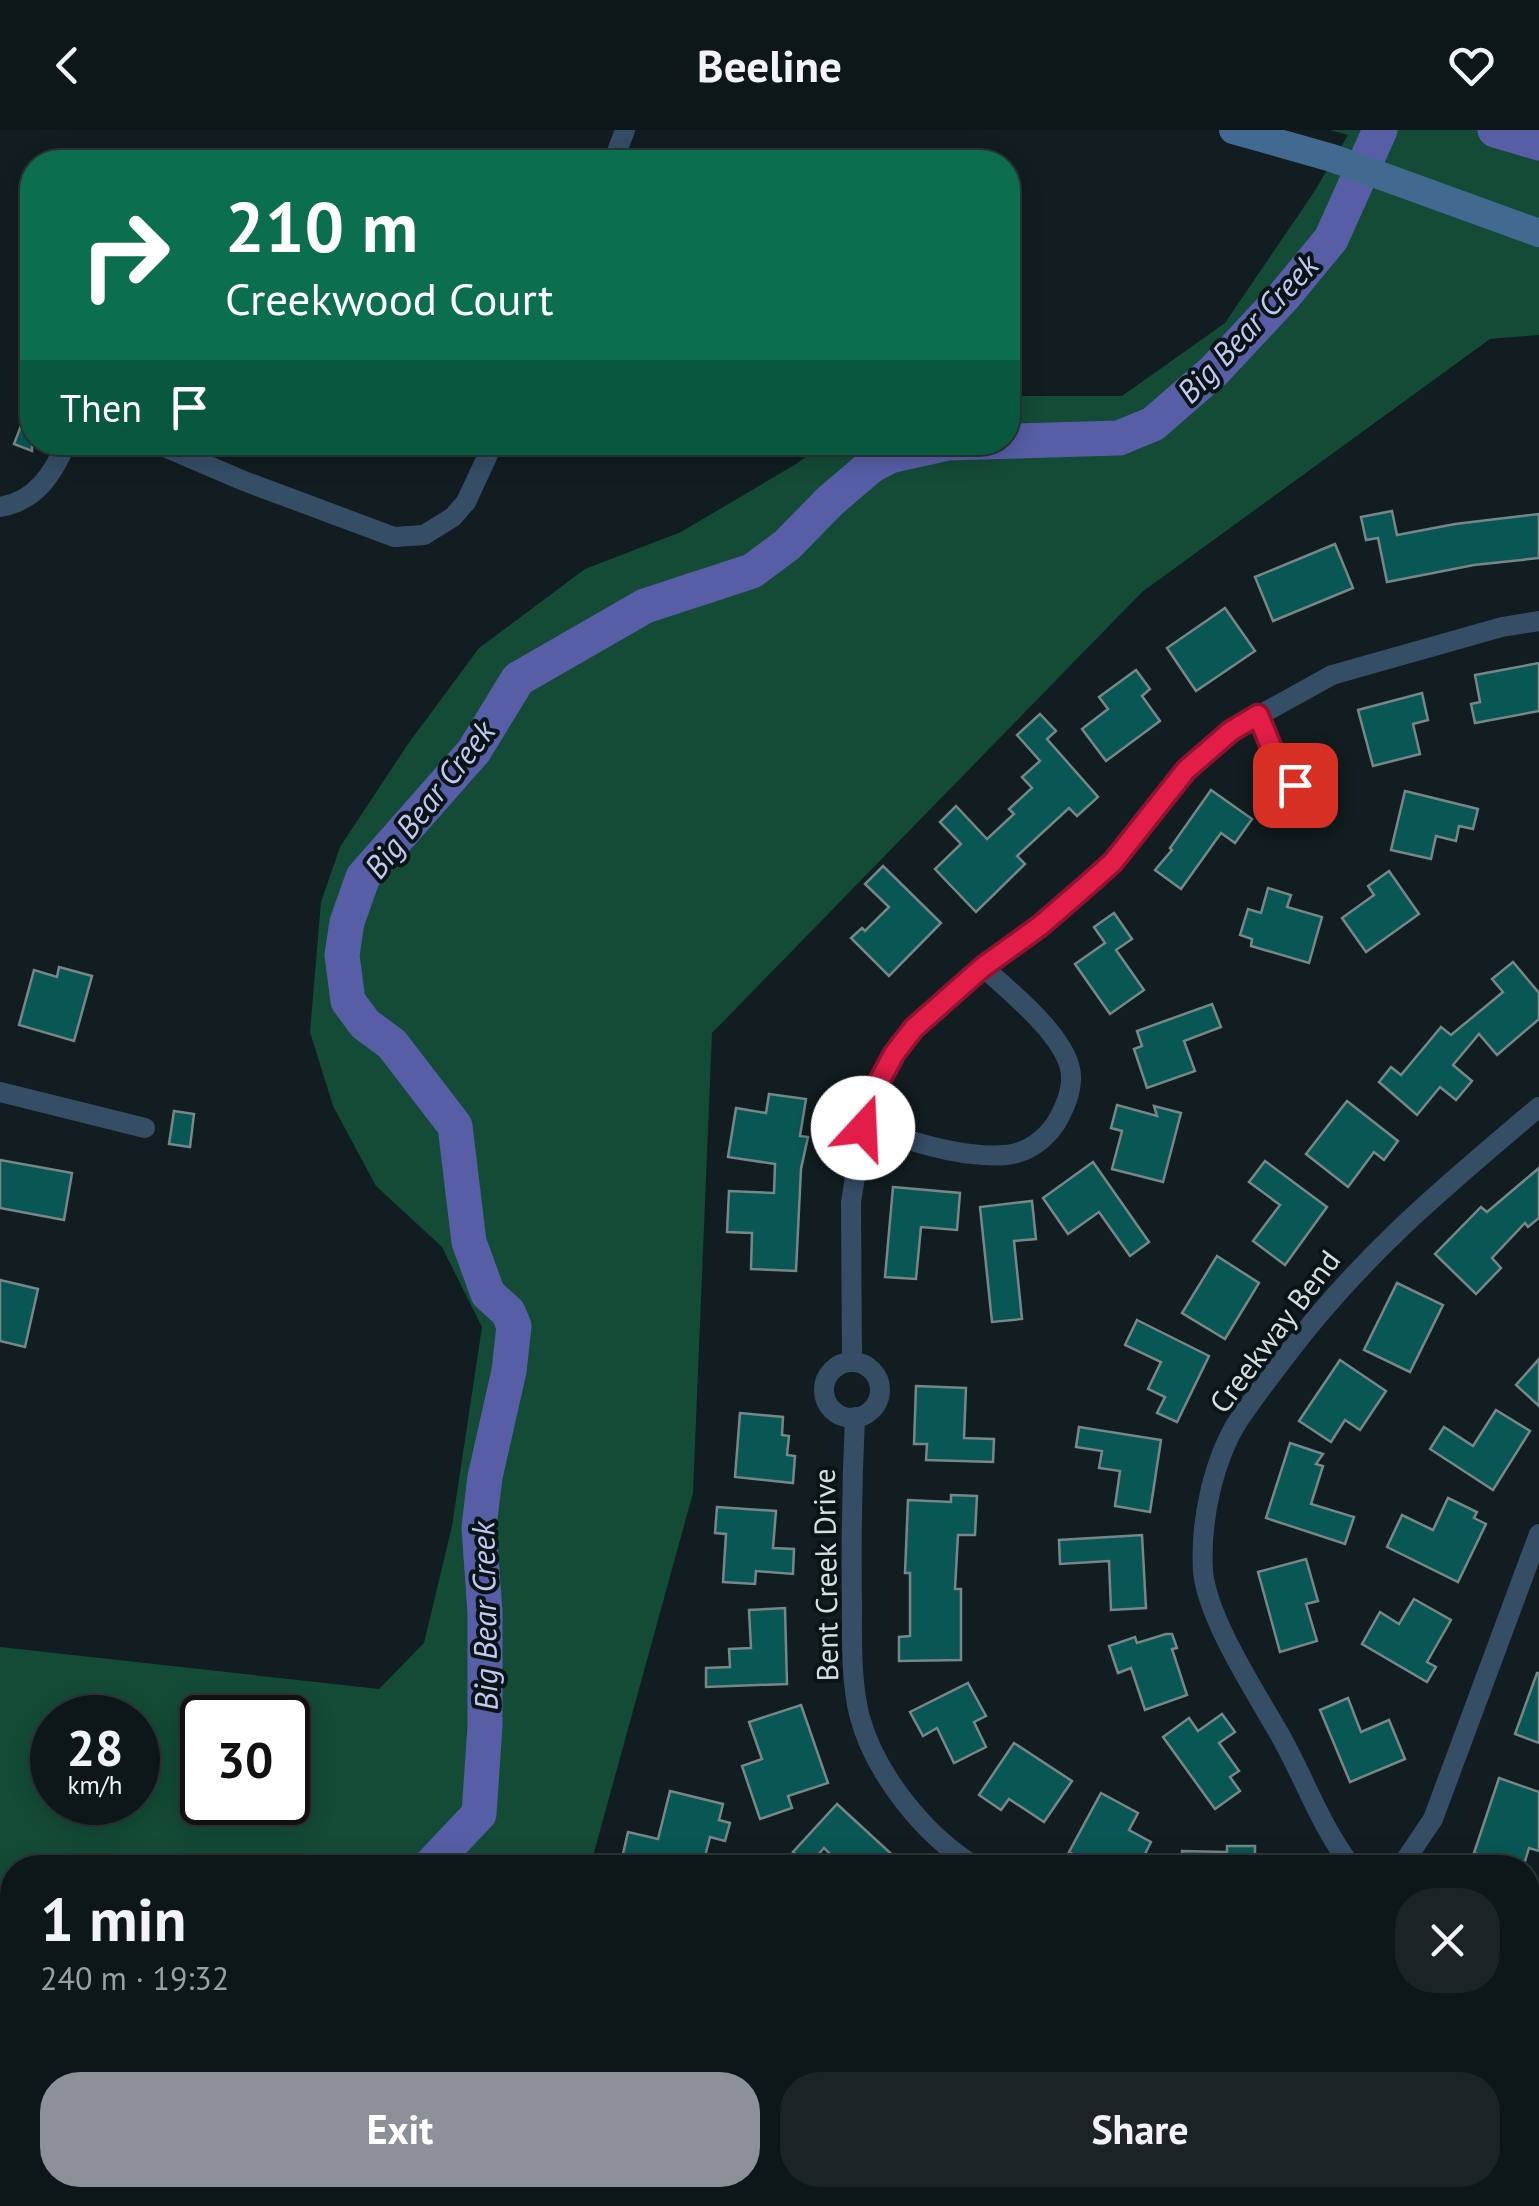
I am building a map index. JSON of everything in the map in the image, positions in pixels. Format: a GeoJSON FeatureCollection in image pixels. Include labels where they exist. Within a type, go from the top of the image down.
{"type":"FeatureCollection","features":[{"type":"Feature","properties":{"kind":"main road"},"geometry":{"type":"LineString","coordinates":[[1233,130],[1332,158],[1539,234]]}},
{"type":"Feature","properties":{"kind":"street"},"geometry":{"type":"LineString","coordinates":[[0,507],[14,504],[45,484],[61,455]]}},
{"type":"Feature","properties":{"kind":"street"},"geometry":{"type":"LineString","coordinates":[[183,455],[394,536],[424,535],[454,517],[466,502],[488,455]]}},
{"type":"Feature","properties":{"kind":"street"},"geometry":{"type":"LineString","coordinates":[[852,1362],[851,1202],[863,1128],[873,1093],[894,1054],[914,1028],[1113,862],[1186,770],[1231,731],[1332,675],[1502,627],[1539,621]]}},
{"type":"Feature","properties":{"kind":"street"},"geometry":{"type":"LineString","coordinates":[[1258,715],[1276,759],[1323,818]]}},
{"type":"Feature","properties":{"kind":"street"},"geometry":{"type":"LineString","coordinates":[[863,1128],[945,1149],[991,1155],[1024,1151],[1052,1130],[1063,1111],[1072,1078],[1066,1056],[1036,1016],[983,967]]}},
{"type":"Feature","properties":{"kind":"street"},"geometry":{"type":"LineString","coordinates":[[0,1092],[145,1128]]}},
{"type":"Feature","properties":{"kind":"street","name":"Creekway Bend"},"geometry":{"type":"LineString","coordinates":[[1343,1855],[1223,1634],[1203,1574],[1204,1526],[1211,1486],[1238,1421],[1313,1320],[1411,1215],[1539,1107]]}},
{"type":"Feature","properties":{"kind":"street"},"geometry":{"type":"LineString","coordinates":[[852,1362],[872,1370],[880,1388],[872,1409],[854,1418],[831,1408],[824,1390],[834,1368],[852,1362]]}},
{"type":"Feature","properties":{"kind":"street","name":"Bent Creek Drive"},"geometry":{"type":"LineString","coordinates":[[854,1418],[853,1676],[860,1716],[873,1752],[898,1792],[931,1830],[962,1855]]}},
{"type":"Feature","properties":{"kind":"street"},"geometry":{"type":"LineString","coordinates":[[1409,1855],[1433,1818],[1539,1534]]}},
{"type":"Feature","properties":{"kind":"green space"},"geometry":{"type":"Polygon","coordinates":[[[1330,130],[1539,130],[1539,335],[1490,339],[1142,592],[712,1033],[693,1493],[593,1855],[0,1855],[0,1647],[379,1689],[424,1643],[452,1526],[482,1327],[442,1247],[376,1186],[333,1106],[310,1032],[321,902],[340,847],[408,744],[479,648],[585,569],[681,532],[808,455],[1020,455],[1020,396],[1122,396],[1225,323],[1348,135],[1330,130]]]}},
{"type":"Feature","properties":{"kind":"building"},"geometry":{"type":"Polygon","coordinates":[[[1392,511],[1397,535],[1539,514],[1539,558],[1474,565],[1387,582],[1378,538],[1366,540],[1361,517],[1392,511]]]}},
{"type":"Feature","properties":{"kind":"building"},"geometry":{"type":"Polygon","coordinates":[[[1335,544],[1353,588],[1273,621],[1255,577],[1335,544]]]}},
{"type":"Feature","properties":{"kind":"building"},"geometry":{"type":"Polygon","coordinates":[[[1225,608],[1255,651],[1196,691],[1167,648],[1225,608]]]}},
{"type":"Feature","properties":{"kind":"building"},"geometry":{"type":"Polygon","coordinates":[[[1539,663],[1539,711],[1475,723],[1471,704],[1480,702],[1475,675],[1539,663]]]}},
{"type":"Feature","properties":{"kind":"building"},"geometry":{"type":"Polygon","coordinates":[[[1136,670],[1150,689],[1142,696],[1160,721],[1106,761],[1082,729],[1108,709],[1099,697],[1136,670]]]}},
{"type":"Feature","properties":{"kind":"building"},"geometry":{"type":"Polygon","coordinates":[[[1422,693],[1428,720],[1413,724],[1420,754],[1373,766],[1358,710],[1422,693]]]}},
{"type":"Feature","properties":{"kind":"building"},"geometry":{"type":"Polygon","coordinates":[[[1040,714],[1056,731],[1047,739],[1098,797],[1077,816],[1069,808],[1017,856],[1025,864],[976,912],[935,869],[961,844],[940,822],[956,806],[987,839],[1014,814],[1009,809],[1032,788],[1022,777],[1040,761],[1017,735],[1040,714]]]}},
{"type":"Feature","properties":{"kind":"building"},"geometry":{"type":"Polygon","coordinates":[[[1211,790],[1252,819],[1235,843],[1221,833],[1181,889],[1155,870],[1211,790]]]}},
{"type":"Feature","properties":{"kind":"building"},"geometry":{"type":"Polygon","coordinates":[[[1405,791],[1478,809],[1473,829],[1459,826],[1456,841],[1436,836],[1431,859],[1391,850],[1405,791]]]}},
{"type":"Feature","properties":{"kind":"building"},"geometry":{"type":"Polygon","coordinates":[[[883,866],[941,923],[889,976],[851,938],[862,928],[865,931],[889,907],[865,884],[883,866]]]}},
{"type":"Feature","properties":{"kind":"building"},"geometry":{"type":"Polygon","coordinates":[[[1389,871],[1419,914],[1366,952],[1342,918],[1374,895],[1368,886],[1389,871]]]}},
{"type":"Feature","properties":{"kind":"building"},"geometry":{"type":"Polygon","coordinates":[[[1268,888],[1291,895],[1287,907],[1322,917],[1309,963],[1251,946],[1252,939],[1240,935],[1248,909],[1261,913],[1268,888]]]}},
{"type":"Feature","properties":{"kind":"building"},"geometry":{"type":"Polygon","coordinates":[[[1114,913],[1132,939],[1116,950],[1144,990],[1110,1014],[1075,964],[1105,943],[1094,927],[1114,913]]]}},
{"type":"Feature","properties":{"kind":"building"},"geometry":{"type":"Polygon","coordinates":[[[1513,962],[1539,993],[1539,1019],[1497,1055],[1479,1034],[1453,1065],[1472,1081],[1456,1100],[1440,1087],[1417,1115],[1379,1082],[1391,1067],[1401,1075],[1441,1027],[1451,1035],[1503,992],[1492,979],[1513,962]]]}},
{"type":"Feature","properties":{"kind":"building"},"geometry":{"type":"Polygon","coordinates":[[[59,967],[92,976],[74,1041],[19,1025],[34,970],[57,977],[59,967]]]}},
{"type":"Feature","properties":{"kind":"building"},"geometry":{"type":"Polygon","coordinates":[[[1212,1004],[1221,1027],[1184,1041],[1195,1071],[1147,1088],[1134,1049],[1142,1046],[1137,1031],[1212,1004]]]}},
{"type":"Feature","properties":{"kind":"building"},"geometry":{"type":"Polygon","coordinates":[[[769,1094],[806,1099],[800,1136],[808,1137],[801,1169],[796,1271],[751,1269],[752,1233],[727,1232],[729,1191],[774,1193],[775,1164],[728,1157],[736,1108],[766,1113],[769,1094]]]}},
{"type":"Feature","properties":{"kind":"building"},"geometry":{"type":"Polygon","coordinates":[[[1347,1101],[1398,1141],[1384,1160],[1374,1152],[1348,1187],[1306,1154],[1347,1101]]]}},
{"type":"Feature","properties":{"kind":"building"},"geometry":{"type":"Polygon","coordinates":[[[1117,1105],[1157,1116],[1154,1106],[1181,1113],[1163,1182],[1112,1169],[1122,1131],[1111,1128],[1117,1105]]]}},
{"type":"Feature","properties":{"kind":"building"},"geometry":{"type":"Polygon","coordinates":[[[174,1111],[194,1114],[190,1147],[169,1144],[174,1111]]]}},
{"type":"Feature","properties":{"kind":"building"},"geometry":{"type":"Polygon","coordinates":[[[0,1160],[72,1173],[64,1220],[0,1208],[0,1160]]]}},
{"type":"Feature","properties":{"kind":"building"},"geometry":{"type":"Polygon","coordinates":[[[1265,1161],[1327,1207],[1285,1265],[1253,1241],[1280,1205],[1249,1182],[1265,1161]]]}},
{"type":"Feature","properties":{"kind":"building"},"geometry":{"type":"Polygon","coordinates":[[[1093,1162],[1149,1242],[1130,1256],[1099,1212],[1068,1234],[1043,1198],[1093,1162]]]}},
{"type":"Feature","properties":{"kind":"building"},"geometry":{"type":"Polygon","coordinates":[[[1539,1168],[1539,1218],[1528,1227],[1525,1223],[1492,1258],[1501,1268],[1476,1294],[1435,1254],[1481,1207],[1487,1212],[1539,1168]]]}},
{"type":"Feature","properties":{"kind":"building"},"geometry":{"type":"Polygon","coordinates":[[[893,1187],[960,1193],[957,1230],[921,1227],[916,1279],[885,1277],[893,1187]]]}},
{"type":"Feature","properties":{"kind":"building"},"geometry":{"type":"Polygon","coordinates":[[[1032,1201],[1036,1239],[1014,1241],[1022,1319],[992,1322],[980,1207],[1032,1201]]]}},
{"type":"Feature","properties":{"kind":"building"},"geometry":{"type":"Polygon","coordinates":[[[1217,1256],[1259,1283],[1225,1339],[1182,1313],[1217,1256]]]}},
{"type":"Feature","properties":{"kind":"building"},"geometry":{"type":"Polygon","coordinates":[[[0,1280],[38,1289],[25,1347],[0,1341],[0,1280]]]}},
{"type":"Feature","properties":{"kind":"building"},"geometry":{"type":"Polygon","coordinates":[[[1397,1283],[1443,1305],[1410,1372],[1364,1350],[1397,1283]]]}},
{"type":"Feature","properties":{"kind":"building"},"geometry":{"type":"Polygon","coordinates":[[[1137,1320],[1209,1356],[1177,1422],[1157,1413],[1165,1397],[1148,1389],[1161,1362],[1125,1345],[1137,1320]]]}},
{"type":"Feature","properties":{"kind":"building"},"geometry":{"type":"Polygon","coordinates":[[[1539,1359],[1539,1406],[1516,1385],[1539,1359]]]}},
{"type":"Feature","properties":{"kind":"building"},"geometry":{"type":"Polygon","coordinates":[[[1340,1360],[1386,1391],[1360,1430],[1345,1420],[1331,1442],[1299,1421],[1340,1360]]]}},
{"type":"Feature","properties":{"kind":"building"},"geometry":{"type":"Polygon","coordinates":[[[916,1386],[966,1388],[964,1438],[994,1439],[993,1462],[926,1460],[927,1444],[914,1444],[916,1386]]]}},
{"type":"Feature","properties":{"kind":"building"},"geometry":{"type":"Polygon","coordinates":[[[1496,1410],[1530,1431],[1493,1490],[1430,1449],[1444,1427],[1473,1446],[1496,1410]]]}},
{"type":"Feature","properties":{"kind":"building"},"geometry":{"type":"Polygon","coordinates":[[[740,1413],[783,1417],[782,1435],[789,1436],[787,1455],[795,1456],[793,1483],[735,1477],[740,1413]]]}},
{"type":"Feature","properties":{"kind":"building"},"geometry":{"type":"Polygon","coordinates":[[[1079,1427],[1161,1440],[1150,1512],[1115,1506],[1120,1471],[1099,1468],[1102,1451],[1076,1447],[1079,1427]]]}},
{"type":"Feature","properties":{"kind":"building"},"geometry":{"type":"Polygon","coordinates":[[[1290,1443],[1323,1454],[1316,1464],[1323,1466],[1311,1504],[1354,1517],[1345,1544],[1266,1518],[1290,1443]]]}},
{"type":"Feature","properties":{"kind":"building"},"geometry":{"type":"Polygon","coordinates":[[[951,1495],[977,1496],[975,1535],[958,1535],[955,1589],[961,1589],[961,1660],[899,1661],[899,1637],[910,1636],[910,1573],[905,1573],[908,1500],[951,1502],[951,1495]]]}},
{"type":"Feature","properties":{"kind":"building"},"geometry":{"type":"Polygon","coordinates":[[[1448,1498],[1477,1512],[1474,1518],[1486,1524],[1458,1582],[1387,1547],[1402,1515],[1433,1530],[1448,1498]]]}},
{"type":"Feature","properties":{"kind":"building"},"geometry":{"type":"Polygon","coordinates":[[[717,1507],[776,1511],[773,1548],[794,1549],[793,1574],[756,1571],[755,1584],[723,1582],[726,1534],[715,1533],[717,1507]]]}},
{"type":"Feature","properties":{"kind":"building"},"geometry":{"type":"Polygon","coordinates":[[[1142,1535],[1146,1608],[1111,1610],[1109,1561],[1060,1564],[1059,1540],[1142,1535]]]}},
{"type":"Feature","properties":{"kind":"building"},"geometry":{"type":"Polygon","coordinates":[[[1306,1559],[1318,1601],[1306,1604],[1317,1641],[1280,1652],[1258,1572],[1306,1559]]]}},
{"type":"Feature","properties":{"kind":"building"},"geometry":{"type":"Polygon","coordinates":[[[1414,1599],[1451,1620],[1427,1662],[1436,1667],[1427,1682],[1362,1644],[1380,1612],[1399,1624],[1414,1599]]]}},
{"type":"Feature","properties":{"kind":"building"},"geometry":{"type":"Polygon","coordinates":[[[785,1608],[787,1684],[706,1687],[706,1668],[730,1667],[729,1649],[751,1648],[749,1610],[785,1608]]]}},
{"type":"Feature","properties":{"kind":"building"},"geometry":{"type":"Polygon","coordinates":[[[1172,1634],[1177,1648],[1172,1649],[1187,1695],[1145,1710],[1131,1668],[1118,1673],[1109,1646],[1135,1637],[1137,1643],[1172,1634]]]}},
{"type":"Feature","properties":{"kind":"building"},"geometry":{"type":"Polygon","coordinates":[[[1539,1673],[1539,1743],[1515,1734],[1539,1673]]]}},
{"type":"Feature","properties":{"kind":"building"},"geometry":{"type":"Polygon","coordinates":[[[968,1683],[986,1716],[974,1722],[986,1747],[954,1763],[937,1728],[923,1736],[910,1712],[968,1683]]]}},
{"type":"Feature","properties":{"kind":"building"},"geometry":{"type":"Polygon","coordinates":[[[1348,1698],[1361,1732],[1389,1720],[1405,1759],[1350,1782],[1320,1710],[1348,1698]]]}},
{"type":"Feature","properties":{"kind":"building"},"geometry":{"type":"Polygon","coordinates":[[[801,1705],[828,1783],[788,1796],[792,1808],[760,1819],[742,1766],[762,1759],[749,1722],[801,1705]]]}},
{"type":"Feature","properties":{"kind":"building"},"geometry":{"type":"Polygon","coordinates":[[[1222,1714],[1235,1732],[1219,1743],[1239,1771],[1230,1777],[1240,1791],[1215,1809],[1163,1737],[1189,1718],[1198,1731],[1222,1714]]]}},
{"type":"Feature","properties":{"kind":"building"},"geometry":{"type":"Polygon","coordinates":[[[1014,1743],[1072,1781],[1044,1822],[1009,1799],[1001,1810],[979,1795],[1014,1743]]]}},
{"type":"Feature","properties":{"kind":"building"},"geometry":{"type":"Polygon","coordinates":[[[1499,1778],[1539,1792],[1539,1851],[1529,1848],[1527,1855],[1474,1853],[1499,1778]]]}},
{"type":"Feature","properties":{"kind":"building"},"geometry":{"type":"Polygon","coordinates":[[[670,1791],[723,1804],[719,1820],[730,1823],[725,1841],[710,1837],[705,1855],[623,1855],[628,1832],[658,1839],[670,1791]]]}},
{"type":"Feature","properties":{"kind":"building"},"geometry":{"type":"Polygon","coordinates":[[[1101,1793],[1138,1813],[1129,1830],[1151,1842],[1144,1855],[1069,1852],[1101,1793]]]}},
{"type":"Feature","properties":{"kind":"building"},"geometry":{"type":"Polygon","coordinates":[[[837,1804],[893,1855],[831,1855],[824,1848],[818,1855],[793,1852],[837,1804]]]}},
{"type":"Feature","properties":{"kind":"building"},"geometry":{"type":"Polygon","coordinates":[[[1227,1846],[1255,1846],[1255,1855],[1182,1855],[1182,1851],[1227,1852],[1227,1846]]]}},
{"type":"Feature","properties":{"kind":"waterway","name":"Big Bear Creek"},"geometry":{"type":"LineString","coordinates":[[1020,441],[1119,438],[1153,424],[1214,371],[1331,239],[1380,130]]}},
{"type":"Feature","properties":{"kind":"waterway","name":"Big Bear Creek"},"geometry":{"type":"LineString","coordinates":[[1495,130],[1539,143]]}},
{"type":"Feature","properties":{"kind":"waterway","name":"Big Bear Creek"},"geometry":{"type":"LineString","coordinates":[[440,1855],[479,1814],[485,1726],[485,1613],[479,1527],[514,1326],[508,1312],[488,1294],[469,1242],[455,1126],[392,1044],[365,1024],[348,1001],[342,955],[347,922],[363,877],[474,751],[518,679],[645,606],[752,571],[787,545],[871,466],[894,455]]}},
{"type":"Feature","properties":{"kind":"route"},"geometry":{"type":"LineString","coordinates":[[863,1128],[873,1093],[894,1054],[914,1028],[1113,862],[1186,770],[1231,731],[1258,715],[1276,759],[1295,785]]}}]}
